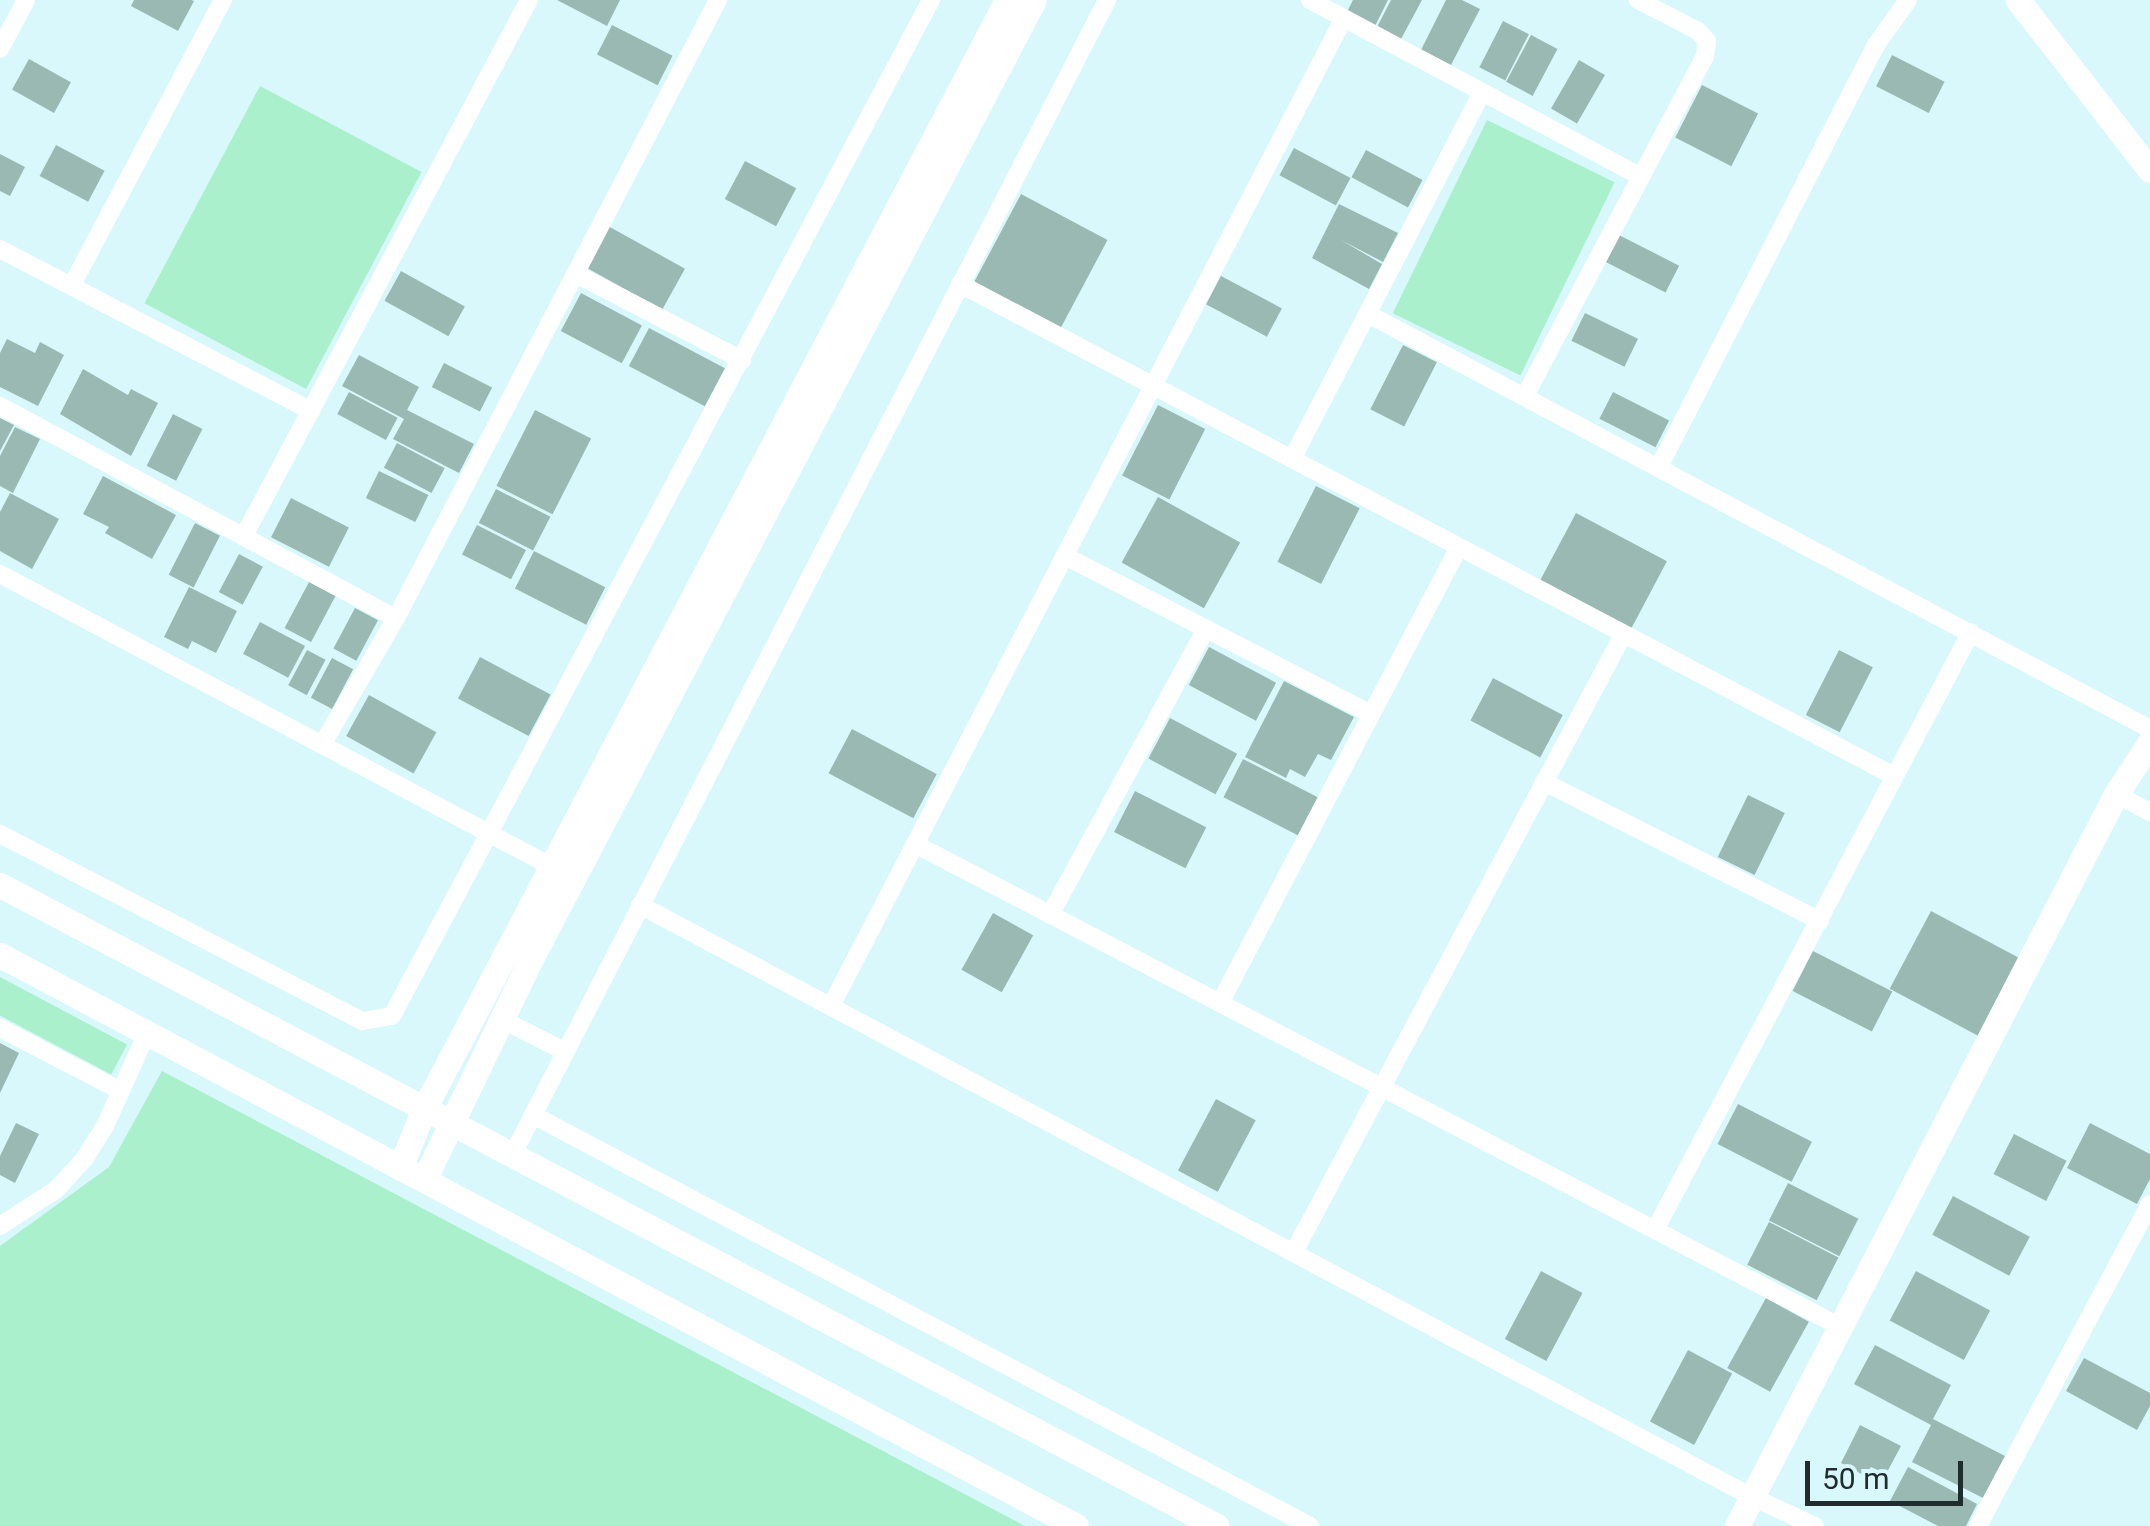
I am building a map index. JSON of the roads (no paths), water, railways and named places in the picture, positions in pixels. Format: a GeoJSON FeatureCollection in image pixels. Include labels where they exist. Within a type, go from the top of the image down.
{"type":"FeatureCollection","features":[{"type":"Feature","properties":{"kind":"street"},"geometry":{"type":"LineString","coordinates":[[0,48],[26,0]]}},
{"type":"Feature","properties":{"kind":"street"},"geometry":{"type":"LineString","coordinates":[[72,285],[222,0]]}},
{"type":"Feature","properties":{"kind":"street"},"geometry":{"type":"LineString","coordinates":[[244,536],[529,0]]}},
{"type":"Feature","properties":{"kind":"street"},"geometry":{"type":"LineString","coordinates":[[322,745],[396,618],[718,0]]}},
{"type":"Feature","properties":{"kind":"street"},"geometry":{"type":"LineString","coordinates":[[0,834],[363,1021],[392,1016],[492,834],[931,0]]}},
{"type":"Feature","properties":{"kind":"street"},"geometry":{"type":"LineString","coordinates":[[424,1180],[501,1018],[563,872],[1007,0]]}},
{"type":"Feature","properties":{"kind":"street"},"geometry":{"type":"LineString","coordinates":[[400,1168],[424,1109],[563,872],[1034,0]]}},
{"type":"Feature","properties":{"kind":"street"},"geometry":{"type":"LineString","coordinates":[[512,1156],[1107,0]]}},
{"type":"Feature","properties":{"kind":"street"},"geometry":{"type":"LineString","coordinates":[[1310,0],[1640,176]]}},
{"type":"Feature","properties":{"kind":"street"},"geometry":{"type":"LineString","coordinates":[[1525,396],[1705,56],[1708,42],[1698,31],[1638,0]]}},
{"type":"Feature","properties":{"kind":"street"},"geometry":{"type":"LineString","coordinates":[[1660,467],[1876,45],[1908,0]]}},
{"type":"Feature","properties":{"kind":"street"},"geometry":{"type":"LineString","coordinates":[[2018,0],[2150,170]]}},
{"type":"Feature","properties":{"kind":"street"},"geometry":{"type":"LineString","coordinates":[[831,1006],[1344,18]]}},
{"type":"Feature","properties":{"kind":"street"},"geometry":{"type":"LineString","coordinates":[[1292,459],[1482,93]]}},
{"type":"Feature","properties":{"kind":"street"},"geometry":{"type":"LineString","coordinates":[[0,248],[311,410]]}},
{"type":"Feature","properties":{"kind":"street"},"geometry":{"type":"LineString","coordinates":[[578,275],[742,360]]}},
{"type":"Feature","properties":{"kind":"street"},"geometry":{"type":"LineString","coordinates":[[960,284],[1894,776]]}},
{"type":"Feature","properties":{"kind":"street"},"geometry":{"type":"LineString","coordinates":[[1368,314],[2150,729]]}},
{"type":"Feature","properties":{"kind":"street"},"geometry":{"type":"LineString","coordinates":[[0,406],[396,618]]}},
{"type":"Feature","properties":{"kind":"street"},"geometry":{"type":"LineString","coordinates":[[1220,1003],[1458,549]]}},
{"type":"Feature","properties":{"kind":"street"},"geometry":{"type":"LineString","coordinates":[[1064,556],[1371,714]]}},
{"type":"Feature","properties":{"kind":"street"},"geometry":{"type":"LineString","coordinates":[[0,574],[563,872]]}},
{"type":"Feature","properties":{"kind":"street"},"geometry":{"type":"LineString","coordinates":[[1050,914],[1206,629]]}},
{"type":"Feature","properties":{"kind":"street"},"geometry":{"type":"LineString","coordinates":[[1655,1230],[1971,632]]}},
{"type":"Feature","properties":{"kind":"street"},"geometry":{"type":"LineString","coordinates":[[1295,1250],[1623,635]]}},
{"type":"Feature","properties":{"kind":"street"},"geometry":{"type":"LineString","coordinates":[[1737,1526],[2116,794],[2150,742]]}},
{"type":"Feature","properties":{"kind":"street"},"geometry":{"type":"LineString","coordinates":[[1544,782],[1820,921]]}},
{"type":"Feature","properties":{"kind":"street"},"geometry":{"type":"LineString","coordinates":[[2116,794],[2150,812]]}},
{"type":"Feature","properties":{"kind":"street"},"geometry":{"type":"LineString","coordinates":[[915,844],[1841,1327]]}},
{"type":"Feature","properties":{"kind":"street"},"geometry":{"type":"LineString","coordinates":[[0,885],[1217,1526]]}},
{"type":"Feature","properties":{"kind":"street"},"geometry":{"type":"LineString","coordinates":[[640,905],[1295,1250],[1752,1497],[1815,1526]]}},
{"type":"Feature","properties":{"kind":"street"},"geometry":{"type":"LineString","coordinates":[[0,955],[1076,1526]]}},
{"type":"Feature","properties":{"kind":"street"},"geometry":{"type":"LineString","coordinates":[[501,1018],[564,1051]]}},
{"type":"Feature","properties":{"kind":"street"},"geometry":{"type":"LineString","coordinates":[[0,1028],[119,1090]]}},
{"type":"Feature","properties":{"kind":"street"},"geometry":{"type":"LineString","coordinates":[[5,1216],[57,1189],[85,1158],[105,1126],[147,1033]]}},
{"type":"Feature","properties":{"kind":"street"},"geometry":{"type":"LineString","coordinates":[[533,1114],[1310,1526]]}},
{"type":"Feature","properties":{"kind":"street"},"geometry":{"type":"LineString","coordinates":[[1978,1526],[2150,1204]]}}]}
